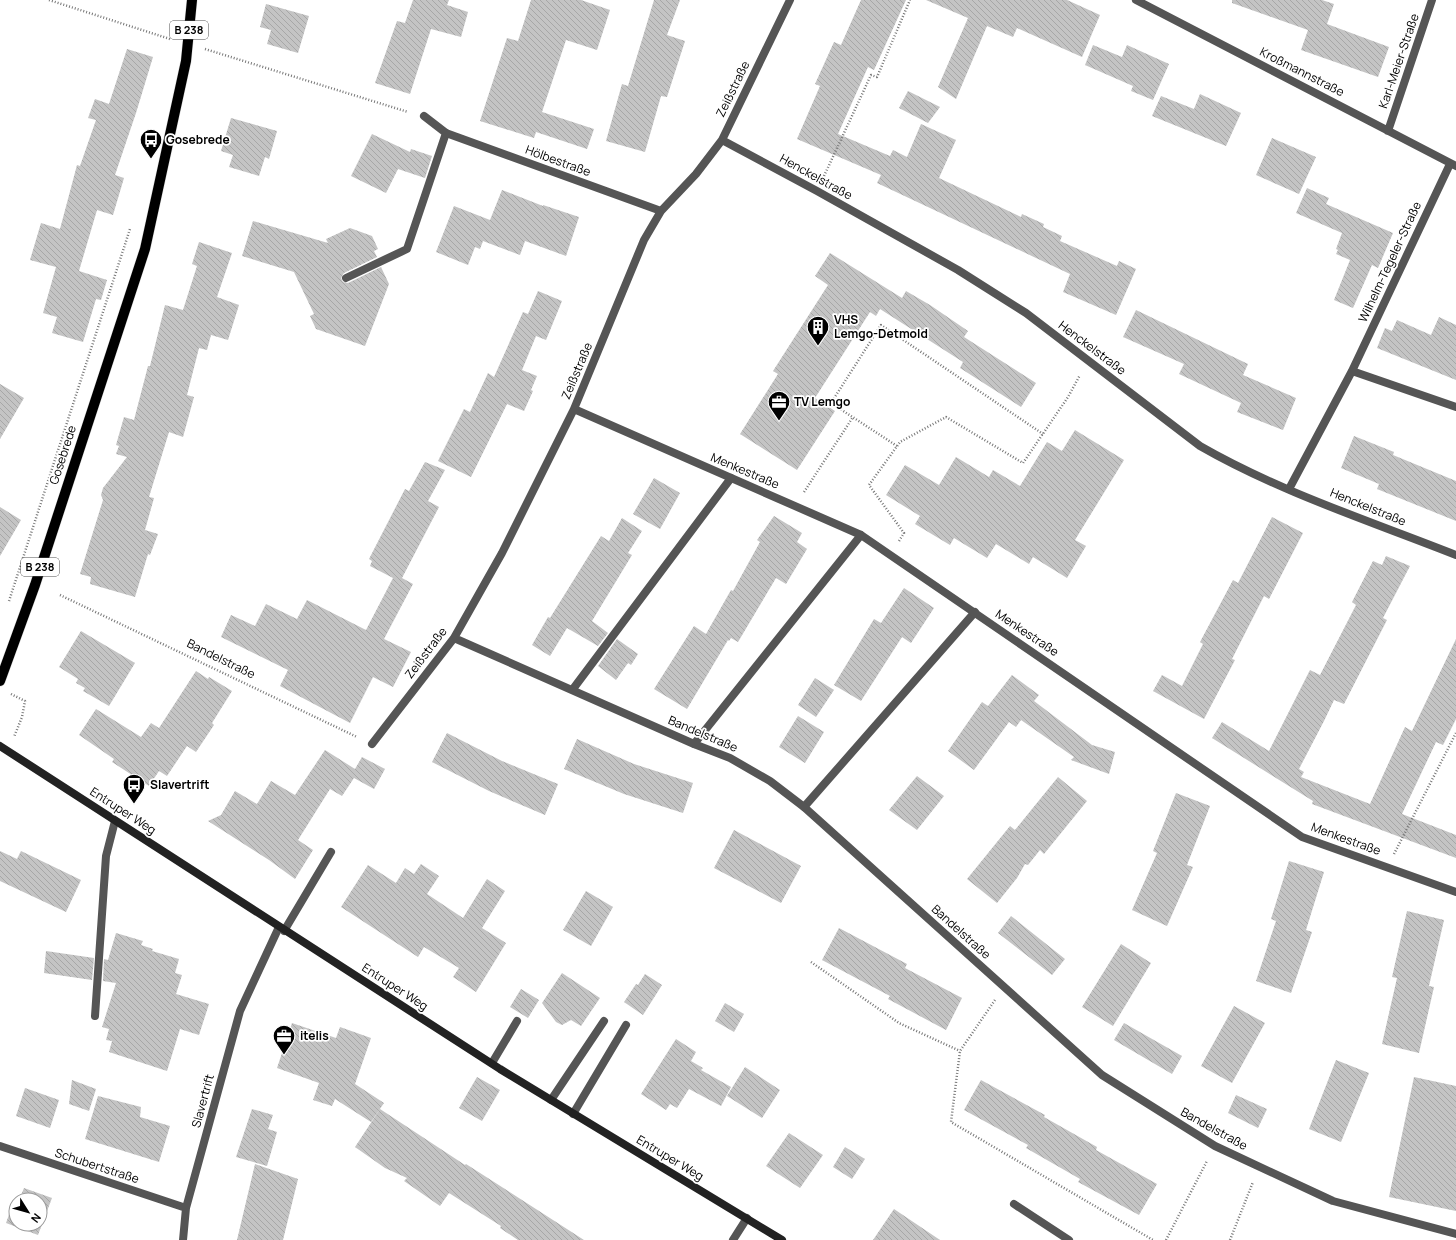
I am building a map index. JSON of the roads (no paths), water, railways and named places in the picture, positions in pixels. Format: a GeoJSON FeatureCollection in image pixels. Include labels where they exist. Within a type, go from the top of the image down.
{"type":"FeatureCollection","features":[{"type":"Feature","properties":{"kind":"main road","name":"Gosebrede"},"geometry":{"type":"LineString","coordinates":[[0,682],[35,584],[145,249],[186,61],[192,0]]}},
{"type":"Feature","properties":{"kind":"main road","name":"Entruper Weg"},"geometry":{"type":"LineString","coordinates":[[0,746],[492,1063],[573,1114],[782,1240]]}},
{"type":"Feature","properties":{"kind":"street","name":"Zeißstraße"},"geometry":{"type":"LineString","coordinates":[[372,744],[454,638],[502,553],[574,409],[644,240],[661,211],[696,174],[722,140],[790,0]]}},
{"type":"Feature","properties":{"kind":"street","name":"Kroßmannstraße"},"geometry":{"type":"LineString","coordinates":[[1136,0],[1453,165]]}},
{"type":"Feature","properties":{"kind":"street","name":"Karl-Meier-Straße"},"geometry":{"type":"LineString","coordinates":[[1388,131],[1432,0]]}},
{"type":"Feature","properties":{"kind":"street","name":"Hölbestraße"},"geometry":{"type":"LineString","coordinates":[[424,116],[446,133],[661,211]]}},
{"type":"Feature","properties":{"kind":"street"},"geometry":{"type":"LineString","coordinates":[[346,278],[407,249],[446,133]]}},
{"type":"Feature","properties":{"kind":"street","name":"Henckelstraße"},"geometry":{"type":"LineString","coordinates":[[722,140],[958,270],[1026,313],[1200,446],[1222,459],[1289,489],[1456,556]]}},
{"type":"Feature","properties":{"kind":"street","name":"Wilhelm-Tegeler-Straße"},"geometry":{"type":"LineString","coordinates":[[1289,489],[1352,371],[1453,165]]}},
{"type":"Feature","properties":{"kind":"street"},"geometry":{"type":"LineString","coordinates":[[1352,371],[1456,407]]}},
{"type":"Feature","properties":{"kind":"street","name":"Menkestraße"},"geometry":{"type":"LineString","coordinates":[[574,409],[861,535],[1302,837],[1456,892]]}},
{"type":"Feature","properties":{"kind":"street"},"geometry":{"type":"LineString","coordinates":[[574,689],[730,478]]}},
{"type":"Feature","properties":{"kind":"street"},"geometry":{"type":"LineString","coordinates":[[694,744],[861,535]]}},
{"type":"Feature","properties":{"kind":"street"},"geometry":{"type":"LineString","coordinates":[[804,806],[975,612]]}},
{"type":"Feature","properties":{"kind":"street","name":"Bandelstraße"},"geometry":{"type":"LineString","coordinates":[[454,638],[574,689],[694,744],[730,758],[770,781],[804,806],[1102,1075],[1215,1146],[1333,1201],[1456,1234]]}},
{"type":"Feature","properties":{"kind":"street"},"geometry":{"type":"LineString","coordinates":[[95,1016],[106,856],[115,821]]}},
{"type":"Feature","properties":{"kind":"street","name":"Slavertrift"},"geometry":{"type":"LineString","coordinates":[[183,1240],[186,1208],[240,1011],[282,929],[331,852]]}},
{"type":"Feature","properties":{"kind":"street"},"geometry":{"type":"LineString","coordinates":[[492,1063],[517,1021]]}},
{"type":"Feature","properties":{"kind":"street"},"geometry":{"type":"LineString","coordinates":[[552,1100],[604,1021]]}},
{"type":"Feature","properties":{"kind":"street"},"geometry":{"type":"LineString","coordinates":[[573,1114],[626,1025]]}},
{"type":"Feature","properties":{"kind":"street","name":"Schubertstraße"},"geometry":{"type":"LineString","coordinates":[[0,1146],[186,1208]]}},
{"type":"Feature","properties":{"kind":"street"},"geometry":{"type":"LineString","coordinates":[[1014,1204],[1069,1240]]}},
{"type":"Feature","properties":{"kind":"street"},"geometry":{"type":"LineString","coordinates":[[733,1240],[747,1218]]}},
{"type":"Feature","properties":{"kind":"place","name":"Gosebrede"},"geometry":{"type":"Point","coordinates":[151,160]}},
{"type":"Feature","properties":{"kind":"place","name":"VHS Lemgo-Detmold"},"geometry":{"type":"Point","coordinates":[818,346]}},
{"type":"Feature","properties":{"kind":"place","name":"TV Lemgo"},"geometry":{"type":"Point","coordinates":[779,422]}},
{"type":"Feature","properties":{"kind":"place","name":"Slavertrift"},"geometry":{"type":"Point","coordinates":[134,804]}},
{"type":"Feature","properties":{"kind":"place","name":"itelis"},"geometry":{"type":"Point","coordinates":[284,1056]}}]}
